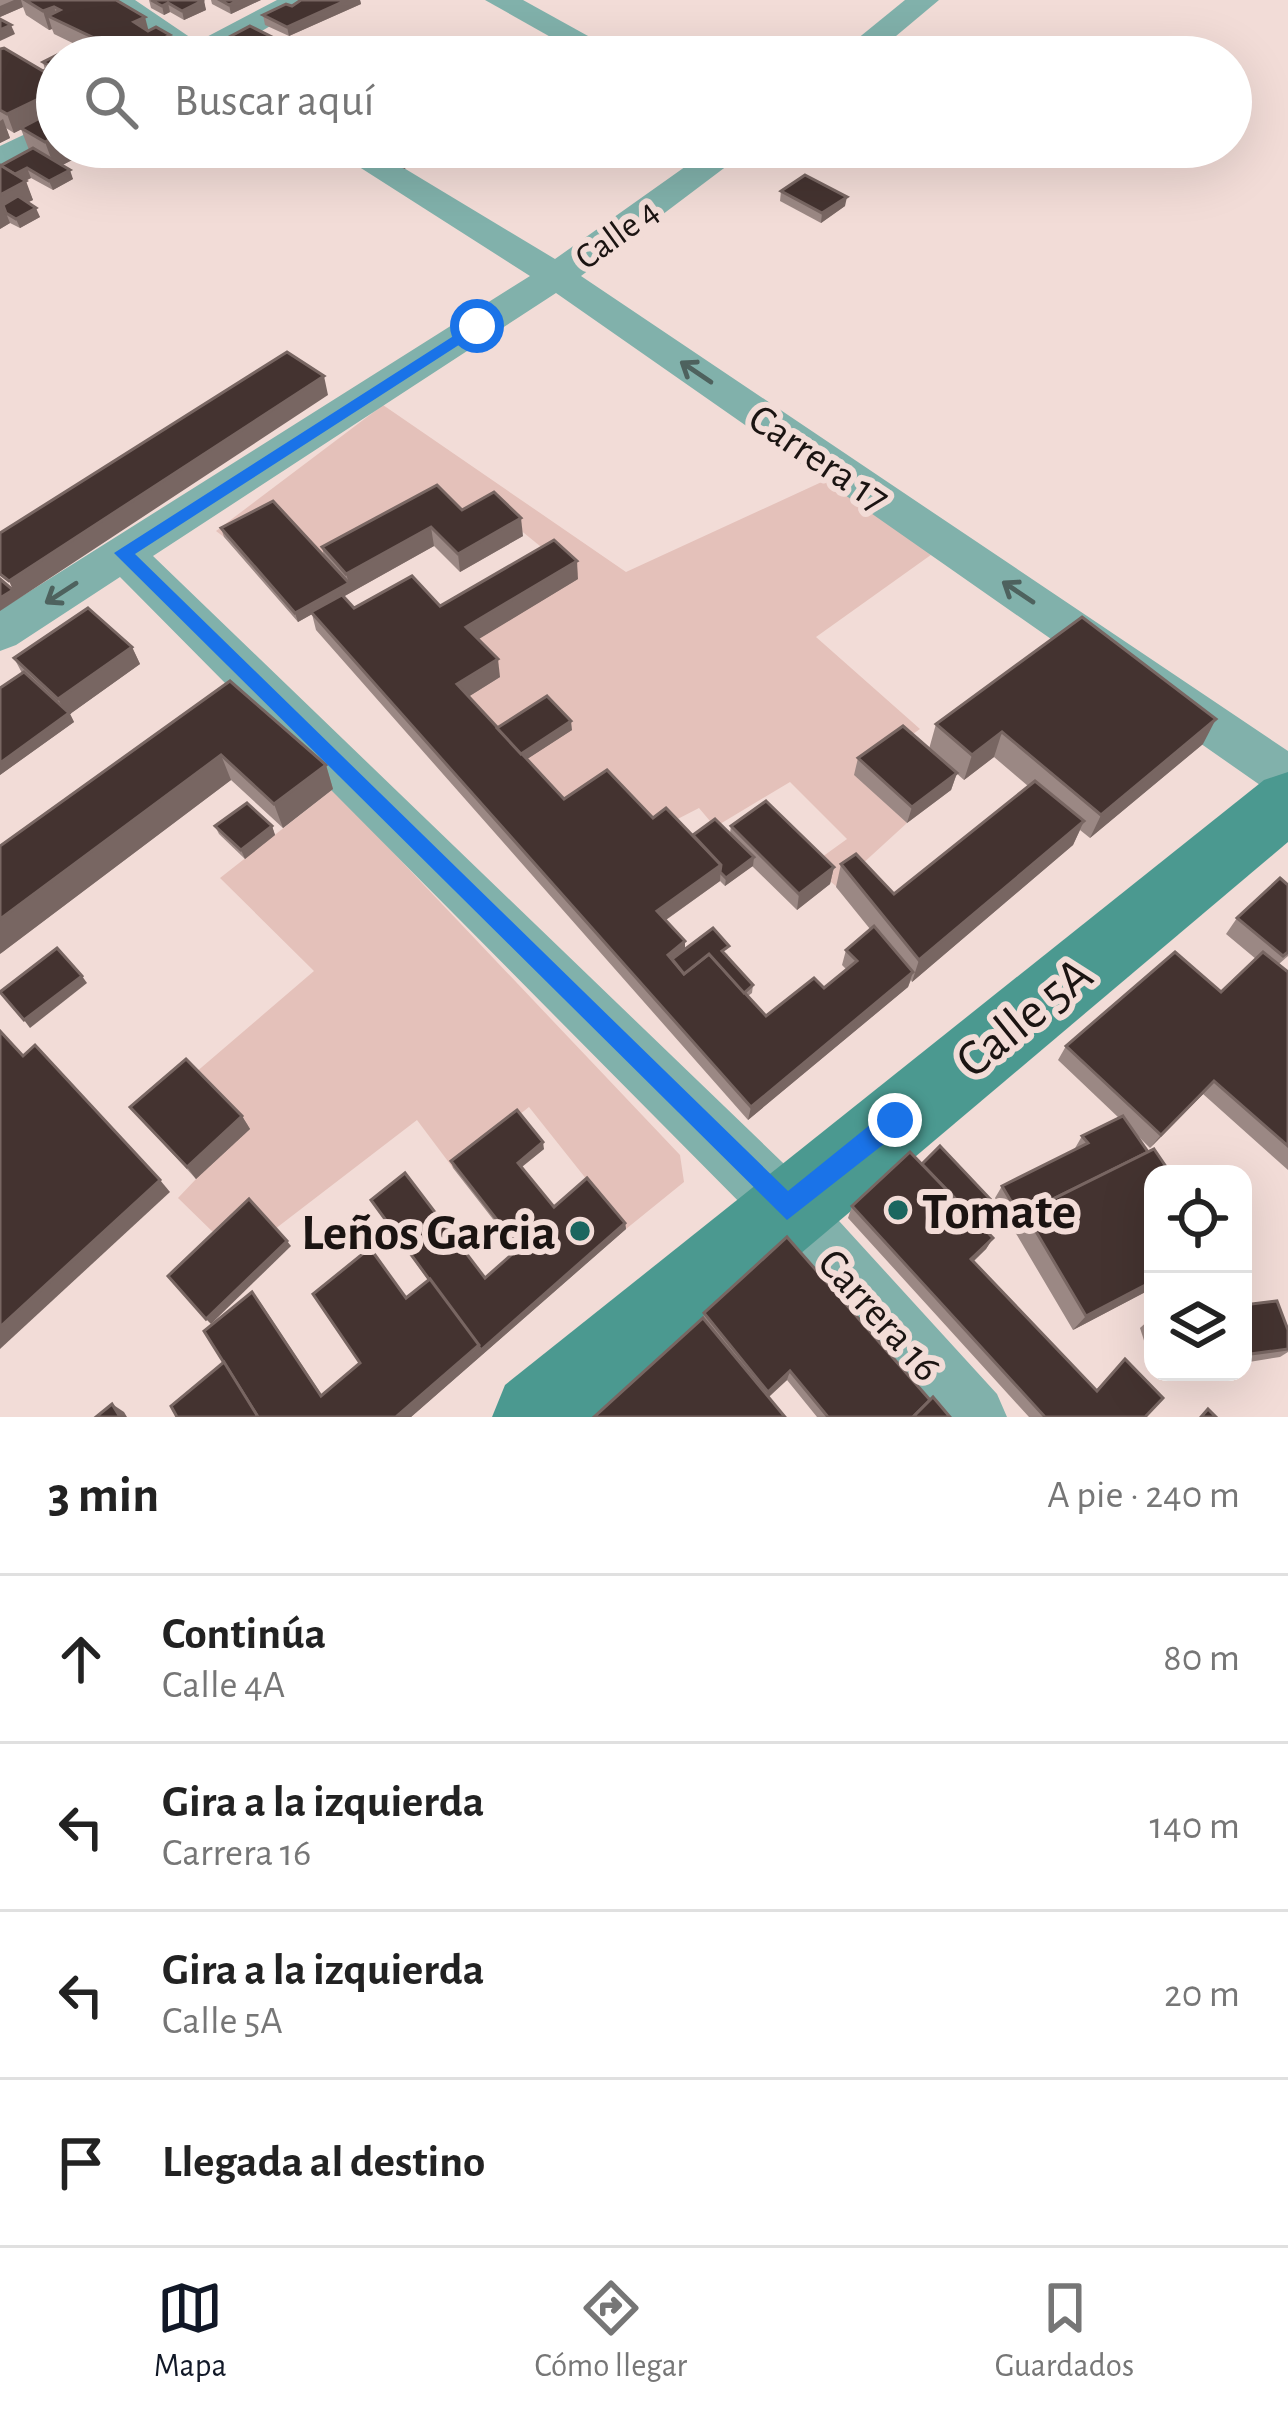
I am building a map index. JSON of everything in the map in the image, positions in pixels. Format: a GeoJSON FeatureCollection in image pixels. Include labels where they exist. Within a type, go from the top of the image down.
{"type":"FeatureCollection","features":[{"type":"Feature","properties":{"kind":"main road","name":"Calle 5A"},"geometry":{"type":"LineString","coordinates":[[537,1417],[1288,800]]}},
{"type":"Feature","properties":{"kind":"street"},"geometry":{"type":"LineString","coordinates":[[115,0],[166,36]]}},
{"type":"Feature","properties":{"kind":"street"},"geometry":{"type":"LineString","coordinates":[[234,36],[300,0]]}},
{"type":"Feature","properties":{"kind":"street"},"geometry":{"type":"LineString","coordinates":[[500,0],[569,36]]}},
{"type":"Feature","properties":{"kind":"street"},"geometry":{"type":"LineString","coordinates":[[878,36],[924,0]]}},
{"type":"Feature","properties":{"kind":"street"},"geometry":{"type":"LineString","coordinates":[[0,160],[36,141]]}},
{"type":"Feature","properties":{"kind":"street","name":"Carrera 17"},"geometry":{"type":"LineString","coordinates":[[379,168],[556,276],[1288,777]]}},
{"type":"Feature","properties":{"kind":"street","name":"Calle 4"},"geometry":{"type":"LineString","coordinates":[[0,633],[556,276],[706,168]]}},
{"type":"Feature","properties":{"kind":"street","name":"Carrera 16"},"geometry":{"type":"LineString","coordinates":[[123,553],[787,1208],[974,1417]]}},
{"type":"Feature","properties":{"kind":"shaded area"},"geometry":{"type":"Polygon","coordinates":[[[383,405],[626,572],[839,474],[942,547],[816,637],[920,729],[855,775],[907,823],[837,887],[811,865],[847,839],[790,782],[715,827],[699,808],[666,825],[566,816],[460,702],[469,645],[556,559],[497,511],[326,565],[276,511],[224,537],[216,531],[383,405]]]}},
{"type":"Feature","properties":{"kind":"shaded area"},"geometry":{"type":"Polygon","coordinates":[[[333,789],[680,1155],[684,1182],[626,1229],[529,1107],[453,1168],[417,1120],[275,1229],[219,1238],[178,1198],[196,1179],[195,1073],[314,971],[220,878],[333,789]]]}},
{"type":"Feature","properties":{"kind":"building"},"geometry":{"type":"Polygon","coordinates":[[[25,0],[116,0],[145,17],[134,22],[148,31],[156,27],[170,35],[90,36],[48,16],[60,10],[43,11],[25,0]]]}},
{"type":"Feature","properties":{"kind":"building"},"geometry":{"type":"Polygon","coordinates":[[[151,0],[204,0],[182,11],[151,0]]]}},
{"type":"Feature","properties":{"kind":"building"},"geometry":{"type":"Polygon","coordinates":[[[301,0],[347,0],[287,27],[263,15],[301,0]]]}},
{"type":"Feature","properties":{"kind":"building"},"geometry":{"type":"Polygon","coordinates":[[[250,26],[270,36],[231,36],[250,26]]]}},
{"type":"Feature","properties":{"kind":"building"},"geometry":{"type":"Polygon","coordinates":[[[0,49],[36,67],[36,100],[7,114],[0,110],[0,49]]]}},
{"type":"Feature","properties":{"kind":"building"},"geometry":{"type":"Polygon","coordinates":[[[36,120],[36,137],[21,128],[36,120]]]}},
{"type":"Feature","properties":{"kind":"building"},"geometry":{"type":"Polygon","coordinates":[[[33,148],[36,168],[70,170],[49,181],[27,168],[15,174],[0,166],[33,148]]]}},
{"type":"Feature","properties":{"kind":"building"},"geometry":{"type":"Polygon","coordinates":[[[0,165],[26,181],[0,195],[0,165]]]}},
{"type":"Feature","properties":{"kind":"building"},"geometry":{"type":"Polygon","coordinates":[[[805,175],[847,197],[822,213],[781,191],[805,175]]]}},
{"type":"Feature","properties":{"kind":"building"},"geometry":{"type":"Polygon","coordinates":[[[18,196],[36,208],[16,219],[3,205],[18,196]]]}},
{"type":"Feature","properties":{"kind":"building"},"geometry":{"type":"Polygon","coordinates":[[[287,352],[324,376],[9,581],[0,574],[0,533],[287,352]]]}},
{"type":"Feature","properties":{"kind":"building"},"geometry":{"type":"Polygon","coordinates":[[[437,485],[462,510],[494,492],[521,518],[458,554],[431,527],[346,574],[322,547],[437,485]]]}},
{"type":"Feature","properties":{"kind":"building"},"geometry":{"type":"Polygon","coordinates":[[[273,501],[349,583],[295,613],[221,528],[273,501]]]}},
{"type":"Feature","properties":{"kind":"building"},"geometry":{"type":"Polygon","coordinates":[[[554,540],[577,561],[466,627],[498,659],[457,684],[564,799],[607,770],[653,818],[666,808],[721,865],[657,911],[685,941],[668,955],[684,974],[709,954],[766,1016],[814,978],[824,988],[857,961],[846,950],[874,926],[913,972],[751,1107],[311,612],[342,595],[354,608],[412,576],[440,606],[554,540]]]}},
{"type":"Feature","properties":{"kind":"building"},"geometry":{"type":"Polygon","coordinates":[[[0,579],[13,590],[0,598],[0,579]]]}},
{"type":"Feature","properties":{"kind":"building"},"geometry":{"type":"Polygon","coordinates":[[[88,608],[132,647],[58,699],[14,658],[88,608]]]}},
{"type":"Feature","properties":{"kind":"building"},"geometry":{"type":"Polygon","coordinates":[[[1082,617],[1216,719],[1101,815],[1002,732],[972,755],[936,724],[1082,617]]]}},
{"type":"Feature","properties":{"kind":"building"},"geometry":{"type":"Polygon","coordinates":[[[24,672],[69,713],[0,763],[0,688],[24,672]]]}},
{"type":"Feature","properties":{"kind":"building"},"geometry":{"type":"Polygon","coordinates":[[[230,681],[326,765],[274,804],[221,755],[0,919],[0,846],[230,681]]]}},
{"type":"Feature","properties":{"kind":"building"},"geometry":{"type":"Polygon","coordinates":[[[547,696],[571,721],[521,754],[497,728],[547,696]]]}},
{"type":"Feature","properties":{"kind":"building"},"geometry":{"type":"Polygon","coordinates":[[[903,726],[957,773],[912,807],[858,758],[903,726]]]}},
{"type":"Feature","properties":{"kind":"building"},"geometry":{"type":"Polygon","coordinates":[[[1035,781],[1084,821],[919,960],[841,864],[856,854],[894,894],[1035,781]]]}},
{"type":"Feature","properties":{"kind":"building"},"geometry":{"type":"Polygon","coordinates":[[[766,801],[834,867],[799,894],[731,826],[766,801]]]}},
{"type":"Feature","properties":{"kind":"building"},"geometry":{"type":"Polygon","coordinates":[[[247,803],[272,826],[241,850],[215,826],[247,803]]]}},
{"type":"Feature","properties":{"kind":"building"},"geometry":{"type":"Polygon","coordinates":[[[715,819],[754,857],[726,878],[721,865],[693,835],[715,819]]]}},
{"type":"Feature","properties":{"kind":"building"},"geometry":{"type":"Polygon","coordinates":[[[1280,878],[1288,885],[1288,952],[1283,956],[1237,918],[1280,878]]]}},
{"type":"Feature","properties":{"kind":"building"},"geometry":{"type":"Polygon","coordinates":[[[713,928],[729,946],[722,951],[753,985],[744,993],[709,954],[684,974],[672,959],[713,928]]]}},
{"type":"Feature","properties":{"kind":"building"},"geometry":{"type":"Polygon","coordinates":[[[57,948],[82,976],[24,1020],[0,992],[57,948]]]}},
{"type":"Feature","properties":{"kind":"building"},"geometry":{"type":"Polygon","coordinates":[[[1175,952],[1221,992],[1263,952],[1288,972],[1288,1146],[1214,1081],[1161,1135],[1066,1046],[1175,952]]]}},
{"type":"Feature","properties":{"kind":"building"},"geometry":{"type":"Polygon","coordinates":[[[0,1031],[23,1056],[35,1045],[160,1180],[0,1327],[0,1031]]]}},
{"type":"Feature","properties":{"kind":"building"},"geometry":{"type":"Polygon","coordinates":[[[186,1059],[242,1116],[187,1167],[130,1107],[186,1059]]]}},
{"type":"Feature","properties":{"kind":"building"},"geometry":{"type":"Polygon","coordinates":[[[517,1110],[543,1142],[518,1163],[554,1207],[587,1178],[625,1223],[481,1350],[371,1200],[405,1173],[485,1278],[519,1248],[451,1161],[517,1110]]]}},
{"type":"Feature","properties":{"kind":"building"},"geometry":{"type":"Polygon","coordinates":[[[1123,1116],[1148,1152],[1021,1218],[1002,1186],[1088,1143],[1082,1136],[1123,1116]]]}},
{"type":"Feature","properties":{"kind":"building"},"geometry":{"type":"Polygon","coordinates":[[[940,1146],[990,1199],[972,1216],[922,1164],[940,1146]]]}},
{"type":"Feature","properties":{"kind":"building"},"geometry":{"type":"Polygon","coordinates":[[[1154,1149],[1165,1165],[1144,1165],[1144,1286],[1086,1316],[1025,1213],[1154,1149]]]}},
{"type":"Feature","properties":{"kind":"building"},"geometry":{"type":"Polygon","coordinates":[[[910,1152],[993,1238],[971,1259],[1097,1391],[1125,1359],[1163,1398],[1145,1417],[1045,1417],[852,1206],[910,1152]]]}},
{"type":"Feature","properties":{"kind":"building"},"geometry":{"type":"Polygon","coordinates":[[[249,1199],[287,1241],[206,1319],[168,1276],[249,1199]]]}},
{"type":"Feature","properties":{"kind":"building"},"geometry":{"type":"Polygon","coordinates":[[[787,1237],[930,1400],[913,1417],[828,1417],[790,1371],[768,1392],[704,1313],[787,1237]]]}},
{"type":"Feature","properties":{"kind":"building"},"geometry":{"type":"Polygon","coordinates":[[[370,1248],[406,1298],[430,1279],[479,1345],[396,1417],[258,1417],[204,1331],[252,1292],[321,1396],[360,1363],[313,1294],[370,1248]]]}},
{"type":"Feature","properties":{"kind":"building"},"geometry":{"type":"Polygon","coordinates":[[[1277,1301],[1288,1330],[1288,1349],[1252,1354],[1252,1304],[1277,1301]]]}},
{"type":"Feature","properties":{"kind":"building"},"geometry":{"type":"Polygon","coordinates":[[[703,1318],[785,1417],[594,1417],[703,1318]]]}},
{"type":"Feature","properties":{"kind":"building"},"geometry":{"type":"Polygon","coordinates":[[[224,1362],[258,1417],[177,1417],[171,1406],[224,1362]]]}},
{"type":"Feature","properties":{"kind":"building"},"geometry":{"type":"Polygon","coordinates":[[[933,1397],[950,1417],[913,1417],[933,1397]]]}},
{"type":"Feature","properties":{"kind":"building"},"geometry":{"type":"Polygon","coordinates":[[[112,1404],[120,1417],[96,1417],[112,1404]]]}},
{"type":"Feature","properties":{"kind":"place","name":"Tomate"},"geometry":{"type":"Point","coordinates":[898,1210]}},
{"type":"Feature","properties":{"kind":"place","name":"Leños Garcia"},"geometry":{"type":"Point","coordinates":[580,1231]}},
{"type":"Feature","properties":{"kind":"route"},"geometry":{"type":"LineString","coordinates":[[477,326],[123,553],[787,1208],[895,1120]]}}]}
